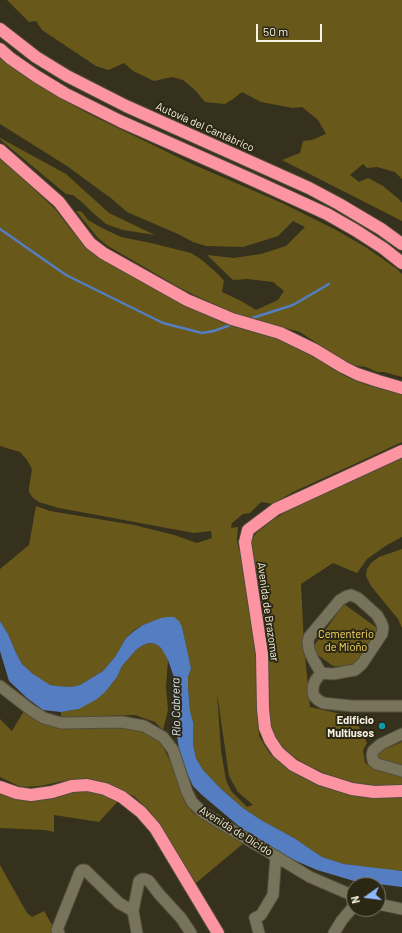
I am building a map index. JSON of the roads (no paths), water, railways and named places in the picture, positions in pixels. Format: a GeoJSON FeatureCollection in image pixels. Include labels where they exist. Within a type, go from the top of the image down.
{"type":"FeatureCollection","features":[{"type":"Feature","properties":{"kind":"highway","name":"Autovía del Cantábrico"},"geometry":{"type":"LineString","coordinates":[[0,29],[36,57],[67,76],[126,106],[309,188],[340,204],[381,229],[402,244]]}},
{"type":"Feature","properties":{"kind":"highway"},"geometry":{"type":"LineString","coordinates":[[0,49],[10,58],[36,76],[64,93],[120,121],[255,180],[327,214],[383,248],[402,263]]}},
{"type":"Feature","properties":{"kind":"highway"},"geometry":{"type":"LineString","coordinates":[[0,150],[59,202],[90,243],[103,253],[187,300],[232,319],[280,334],[315,350],[357,374],[402,388]]}},
{"type":"Feature","properties":{"kind":"highway","name":"Avenida de Brazomar"},"geometry":{"type":"LineString","coordinates":[[402,451],[276,509],[248,530],[245,542],[262,654],[263,709],[265,728],[270,740],[278,752],[293,765],[320,779],[352,789],[374,792],[402,791]]}},
{"type":"Feature","properties":{"kind":"highway"},"geometry":{"type":"LineString","coordinates":[[0,787],[17,793],[31,795],[52,792],[72,786],[87,785],[105,789],[122,797],[141,812],[155,828],[218,933]]}},
{"type":"Feature","properties":{"kind":"street"},"geometry":{"type":"LineString","coordinates":[[347,596],[358,598],[377,615],[383,627],[382,634],[362,664],[355,670],[333,674],[321,672],[309,650],[309,637],[340,600],[347,596]]}},
{"type":"Feature","properties":{"kind":"street"},"geometry":{"type":"LineString","coordinates":[[321,672],[315,681],[313,693],[314,696],[323,703],[352,706],[402,706]]}},
{"type":"Feature","properties":{"kind":"street","name":"Avenida de Dícido"},"geometry":{"type":"LineString","coordinates":[[0,686],[44,718],[61,723],[122,722],[144,726],[163,737],[173,750],[187,792],[192,802],[202,812],[310,877],[346,893]]}},
{"type":"Feature","properties":{"kind":"street"},"geometry":{"type":"LineString","coordinates":[[402,734],[381,744],[373,751],[372,755],[373,761],[377,764],[402,770]]}},
{"type":"Feature","properties":{"kind":"street"},"geometry":{"type":"LineString","coordinates":[[259,933],[255,918],[261,915],[273,895],[276,856]]}},
{"type":"Feature","properties":{"kind":"street"},"geometry":{"type":"LineString","coordinates":[[59,933],[57,930],[82,870],[85,870],[119,902],[133,911]]}},
{"type":"Feature","properties":{"kind":"street"},"geometry":{"type":"LineString","coordinates":[[137,933],[133,911],[139,881],[142,879],[149,881],[181,918],[191,933]]}},
{"type":"Feature","properties":{"kind":"street"},"geometry":{"type":"LineString","coordinates":[[386,906],[402,909]]}},
{"type":"Feature","properties":{"kind":"street"},"geometry":{"type":"LineString","coordinates":[[334,933],[346,915]]}},
{"type":"Feature","properties":{"kind":"water","name":"Río Cabrera"},"geometry":{"type":"Polygon","coordinates":[[[174,617],[179,621],[182,627],[191,669],[188,677],[188,687],[190,711],[193,722],[193,744],[196,758],[203,770],[221,789],[243,808],[261,820],[294,838],[322,857],[344,864],[402,871],[402,887],[386,885],[386,877],[346,877],[346,879],[317,870],[287,857],[241,828],[202,795],[193,786],[180,755],[176,730],[175,706],[178,689],[168,660],[161,648],[156,644],[149,643],[136,650],[122,666],[117,677],[106,691],[97,699],[79,709],[61,712],[43,710],[27,698],[9,681],[0,651],[0,621],[8,634],[22,664],[33,674],[50,685],[71,687],[80,685],[103,671],[115,657],[126,638],[143,625],[161,618],[174,617]]]}},
{"type":"Feature","properties":{"kind":"waterway"},"geometry":{"type":"LineString","coordinates":[[0,229],[66,275],[163,323],[202,333],[214,331],[233,324]]}},
{"type":"Feature","properties":{"kind":"waterway"},"geometry":{"type":"LineString","coordinates":[[249,319],[293,305],[329,284]]}},
{"type":"Feature","properties":{"kind":"place","name":"Edificio Multiusos"},"geometry":{"type":"Point","coordinates":[382,726]}},
{"type":"Feature","properties":{"kind":"park label","name":"Cementerio de Mioño"},"geometry":{"type":"Point","coordinates":[346,640]}}]}
